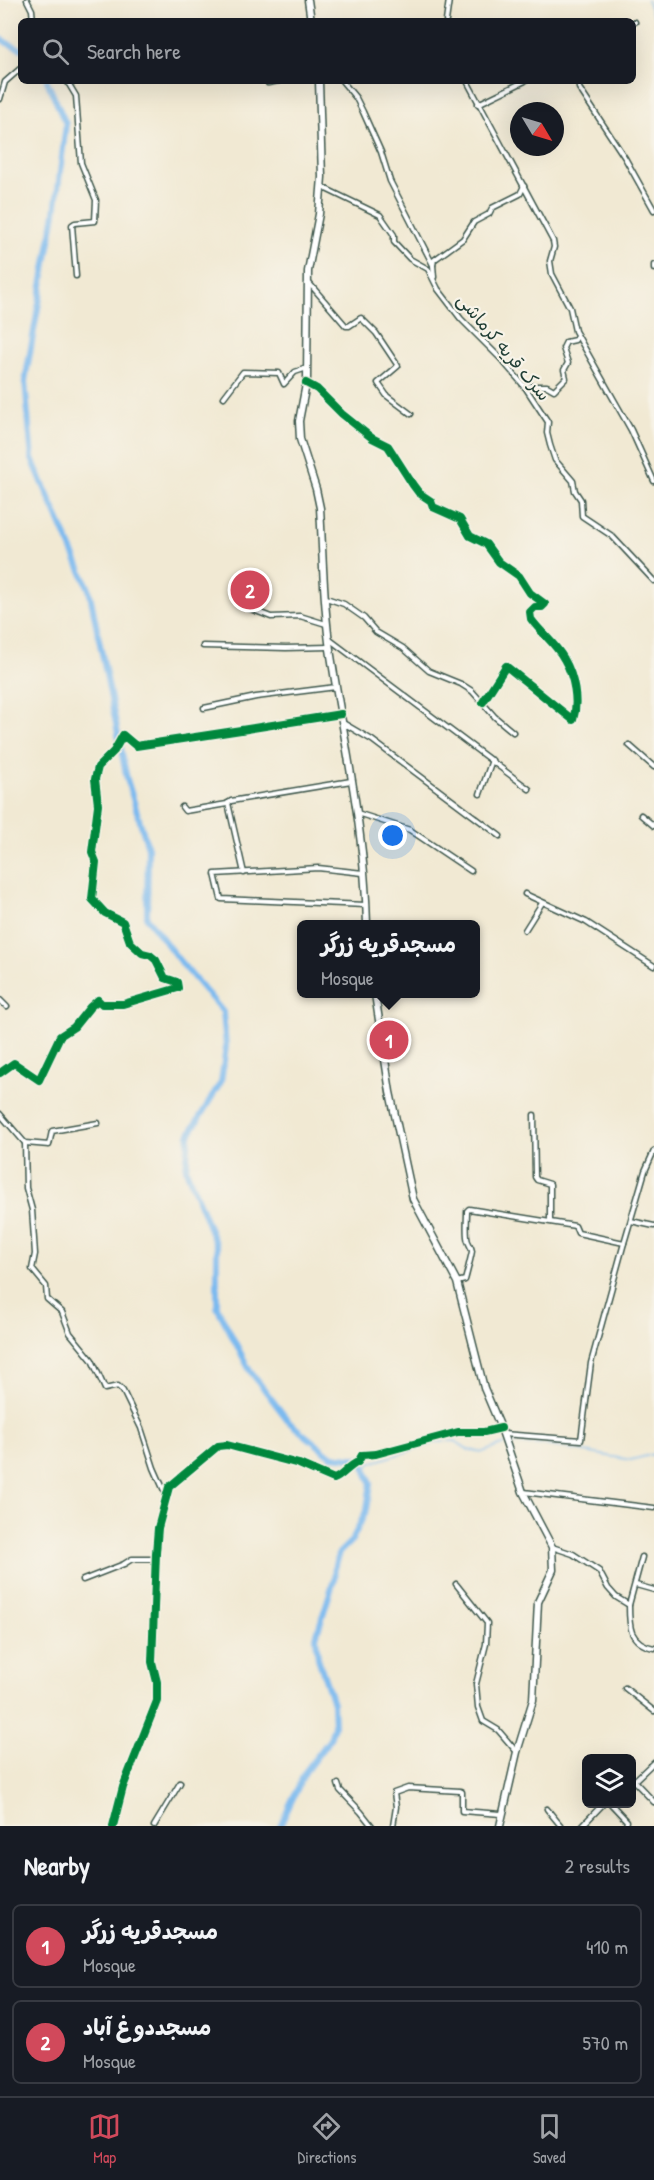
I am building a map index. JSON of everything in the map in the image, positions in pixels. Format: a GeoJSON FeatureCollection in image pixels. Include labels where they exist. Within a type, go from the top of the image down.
{"type":"FeatureCollection","features":[{"type":"Feature","properties":{"kind":"highway"},"geometry":{"type":"LineString","coordinates":[[308,0],[311,18]]}},
{"type":"Feature","properties":{"kind":"highway"},"geometry":{"type":"LineString","coordinates":[[319,84],[322,127],[321,187],[308,282],[308,368],[299,420],[300,439],[320,508],[329,639],[365,873],[367,920]]}},
{"type":"Feature","properties":{"kind":"highway"},"geometry":{"type":"LineString","coordinates":[[376,998],[390,1092],[413,1199],[457,1282],[484,1388],[523,1492],[552,1546],[553,1570],[538,1602],[533,1700],[517,1752],[500,1826]]}},
{"type":"Feature","properties":{"kind":"street"},"geometry":{"type":"LineString","coordinates":[[27,0],[33,18]]}},
{"type":"Feature","properties":{"kind":"street"},"geometry":{"type":"LineString","coordinates":[[446,18],[449,0]]}},
{"type":"Feature","properties":{"kind":"street"},"geometry":{"type":"LineString","coordinates":[[0,99],[4,82],[18,70]]}},
{"type":"Feature","properties":{"kind":"street"},"geometry":{"type":"LineString","coordinates":[[69,84],[76,96],[81,163],[96,200],[95,221],[72,225],[76,276]]}},
{"type":"Feature","properties":{"kind":"street"},"geometry":{"type":"LineString","coordinates":[[344,84],[356,98],[363,112],[381,152],[390,182],[433,265]]}},
{"type":"Feature","properties":{"kind":"street"},"geometry":{"type":"LineString","coordinates":[[468,84],[553,242],[550,261],[552,274],[570,308],[572,323],[577,335],[631,430],[654,481]]}},
{"type":"Feature","properties":{"kind":"street"},"geometry":{"type":"LineString","coordinates":[[478,104],[519,84]]}},
{"type":"Feature","properties":{"kind":"street"},"geometry":{"type":"LineString","coordinates":[[578,84],[654,210]]}},
{"type":"Feature","properties":{"kind":"street"},"geometry":{"type":"LineString","coordinates":[[434,278],[434,260],[462,239],[474,222],[489,214],[492,208],[520,194],[524,186]]}},
{"type":"Feature","properties":{"kind":"street","name":"سرک قریه کرماشی"},"geometry":{"type":"LineString","coordinates":[[321,187],[380,215],[394,234],[394,242],[410,259],[428,269],[438,289],[461,319],[500,358],[548,422],[547,433],[555,460],[573,481],[575,491],[581,500],[582,516],[612,536],[654,581]]}},
{"type":"Feature","properties":{"kind":"street"},"geometry":{"type":"LineString","coordinates":[[308,282],[346,326],[361,318],[376,333],[398,366],[378,383],[387,396],[411,414]]}},
{"type":"Feature","properties":{"kind":"street"},"geometry":{"type":"LineString","coordinates":[[523,386],[547,386],[554,390],[563,382],[566,378],[564,370],[568,363],[563,348],[566,342],[575,340],[577,335]]}},
{"type":"Feature","properties":{"kind":"street"},"geometry":{"type":"LineString","coordinates":[[224,397],[243,372],[279,373],[284,384],[295,372],[308,368]]}},
{"type":"Feature","properties":{"kind":"street"},"geometry":{"type":"LineString","coordinates":[[306,383],[317,389],[342,414],[372,438],[388,446],[419,493],[431,501],[433,507],[460,519],[470,536],[486,544],[499,562],[519,576],[530,593],[545,604],[542,607],[535,607],[530,612],[531,619],[565,660],[574,690],[576,711],[573,720],[506,666],[483,702]]}},
{"type":"Feature","properties":{"kind":"street"},"geometry":{"type":"LineString","coordinates":[[255,590],[248,608],[271,617],[300,616],[328,625]]}},
{"type":"Feature","properties":{"kind":"street"},"geometry":{"type":"LineString","coordinates":[[326,598],[351,608],[376,632],[403,648],[429,671],[461,684],[513,732]]}},
{"type":"Feature","properties":{"kind":"street"},"geometry":{"type":"LineString","coordinates":[[329,639],[529,789]]}},
{"type":"Feature","properties":{"kind":"street"},"geometry":{"type":"LineString","coordinates":[[203,646],[330,647]]}},
{"type":"Feature","properties":{"kind":"street"},"geometry":{"type":"LineString","coordinates":[[204,708],[256,697],[337,687]]}},
{"type":"Feature","properties":{"kind":"street"},"geometry":{"type":"LineString","coordinates":[[0,1073],[14,1064],[39,1080],[60,1036],[74,1027],[98,1000],[102,1004],[123,1004],[178,988],[177,982],[165,978],[156,960],[142,953],[130,942],[123,922],[105,913],[92,899],[96,862],[92,852],[98,805],[95,778],[98,766],[114,751],[123,735],[135,746],[341,714]]}},
{"type":"Feature","properties":{"kind":"street"},"geometry":{"type":"LineString","coordinates":[[342,723],[372,740],[500,837]]}},
{"type":"Feature","properties":{"kind":"street"},"geometry":{"type":"LineString","coordinates":[[628,745],[654,767]]}},
{"type":"Feature","properties":{"kind":"street"},"geometry":{"type":"LineString","coordinates":[[480,794],[492,760]]}},
{"type":"Feature","properties":{"kind":"street"},"geometry":{"type":"LineString","coordinates":[[182,807],[185,810],[227,804],[352,780]]}},
{"type":"Feature","properties":{"kind":"street"},"geometry":{"type":"LineString","coordinates":[[228,802],[244,873]]}},
{"type":"Feature","properties":{"kind":"street"},"geometry":{"type":"LineString","coordinates":[[356,813],[403,826],[471,871]]}},
{"type":"Feature","properties":{"kind":"street"},"geometry":{"type":"LineString","coordinates":[[641,815],[654,826]]}},
{"type":"Feature","properties":{"kind":"street"},"geometry":{"type":"LineString","coordinates":[[365,873],[318,868],[215,874],[221,899],[367,905]]}},
{"type":"Feature","properties":{"kind":"street"},"geometry":{"type":"LineString","coordinates":[[525,894],[586,922],[654,966]]}},
{"type":"Feature","properties":{"kind":"street"},"geometry":{"type":"LineString","coordinates":[[525,930],[542,903]]}},
{"type":"Feature","properties":{"kind":"street"},"geometry":{"type":"LineString","coordinates":[[0,1000],[7,1007]]}},
{"type":"Feature","properties":{"kind":"street"},"geometry":{"type":"LineString","coordinates":[[0,1114],[25,1143],[26,1188],[32,1210],[35,1254],[32,1269],[46,1286],[47,1299],[62,1312],[70,1333],[93,1360],[105,1389],[118,1386],[123,1391],[141,1428],[154,1468],[167,1496]]}},
{"type":"Feature","properties":{"kind":"street"},"geometry":{"type":"LineString","coordinates":[[534,1115],[535,1177],[537,1180],[550,1184],[550,1221]]}},
{"type":"Feature","properties":{"kind":"street"},"geometry":{"type":"LineString","coordinates":[[25,1143],[49,1145],[52,1131],[98,1123]]}},
{"type":"Feature","properties":{"kind":"street"},"geometry":{"type":"LineString","coordinates":[[115,1826],[123,1787],[157,1701],[157,1682],[152,1662],[156,1558],[158,1528],[168,1487],[218,1446],[227,1445],[299,1464],[334,1479],[338,1478],[348,1466],[358,1462],[362,1455],[376,1454],[459,1432],[502,1431],[581,1440],[591,1363],[630,1221],[654,1151]]}},
{"type":"Feature","properties":{"kind":"street"},"geometry":{"type":"LineString","coordinates":[[457,1282],[465,1280],[472,1256],[467,1241],[467,1210],[575,1226],[578,1233],[624,1243]]}},
{"type":"Feature","properties":{"kind":"street"},"geometry":{"type":"LineString","coordinates":[[630,1221],[654,1226]]}},
{"type":"Feature","properties":{"kind":"street"},"geometry":{"type":"LineString","coordinates":[[523,1492],[654,1508]]}},
{"type":"Feature","properties":{"kind":"street"},"geometry":{"type":"LineString","coordinates":[[552,1546],[573,1554],[599,1571],[612,1592],[629,1605]]}},
{"type":"Feature","properties":{"kind":"street"},"geometry":{"type":"LineString","coordinates":[[642,1557],[629,1605],[629,1627],[639,1643],[654,1648]]}},
{"type":"Feature","properties":{"kind":"street"},"geometry":{"type":"LineString","coordinates":[[83,1580],[132,1559],[156,1558]]}},
{"type":"Feature","properties":{"kind":"street"},"geometry":{"type":"LineString","coordinates":[[456,1584],[487,1623],[486,1644],[476,1684],[481,1717],[483,1721],[498,1730],[517,1752]]}},
{"type":"Feature","properties":{"kind":"street"},"geometry":{"type":"LineString","coordinates":[[636,1585],[654,1590]]}},
{"type":"Feature","properties":{"kind":"street"},"geometry":{"type":"LineString","coordinates":[[625,1688],[654,1712]]}},
{"type":"Feature","properties":{"kind":"street"},"geometry":{"type":"LineString","coordinates":[[636,1779],[654,1762]]}},
{"type":"Feature","properties":{"kind":"street"},"geometry":{"type":"LineString","coordinates":[[154,1826],[180,1783]]}},
{"type":"Feature","properties":{"kind":"street"},"geometry":{"type":"LineString","coordinates":[[338,1784],[340,1790],[362,1812],[372,1826]]}},
{"type":"Feature","properties":{"kind":"street"},"geometry":{"type":"LineString","coordinates":[[636,1785],[654,1802]]}},
{"type":"Feature","properties":{"kind":"street"},"geometry":{"type":"LineString","coordinates":[[393,1826],[396,1807],[394,1793],[408,1788],[460,1791],[462,1792],[462,1811],[501,1814]]}},
{"type":"Feature","properties":{"kind":"street"},"geometry":{"type":"LineString","coordinates":[[582,1826],[598,1808]]}},
{"type":"Feature","properties":{"kind":"street"},"geometry":{"type":"LineString","coordinates":[[615,1808],[627,1821],[626,1826]]}},
{"type":"Feature","properties":{"kind":"street"},"geometry":{"type":"LineString","coordinates":[[547,1809],[561,1826]]}},
{"type":"Feature","properties":{"kind":"waterway"},"geometry":{"type":"LineString","coordinates":[[647,0],[654,17]]}},
{"type":"Feature","properties":{"kind":"waterway"},"geometry":{"type":"LineString","coordinates":[[0,38],[18,48]]}},
{"type":"Feature","properties":{"kind":"waterway"},"geometry":{"type":"LineString","coordinates":[[48,84],[66,124],[55,213],[25,381],[32,459],[89,589],[127,779],[148,848],[147,918],[223,1012],[226,1047],[221,1082],[189,1135],[186,1169],[217,1248],[217,1307],[250,1371],[290,1423],[331,1456],[361,1459],[371,1483],[367,1509],[352,1540],[339,1553],[335,1564],[334,1580],[316,1637],[318,1658],[333,1703],[334,1726],[330,1739],[305,1772],[280,1826]]}},
{"type":"Feature","properties":{"kind":"waterway"},"geometry":{"type":"LineString","coordinates":[[366,1470],[371,1463],[437,1442],[455,1441],[469,1450],[483,1452],[505,1444]]}},
{"type":"Feature","properties":{"kind":"waterway"},"geometry":{"type":"LineString","coordinates":[[510,1444],[544,1445],[631,1460],[654,1454]]}},
{"type":"Feature","properties":{"kind":"cycle path"},"geometry":{"type":"LineString","coordinates":[[306,383],[317,389],[342,414],[372,438],[388,446],[419,493],[431,501],[433,507],[460,519],[470,536],[486,544],[499,562],[519,576],[530,593],[545,604],[542,607],[535,607],[530,612],[531,619],[557,648],[568,666],[573,681],[576,705],[573,720],[506,666],[483,702]]}},
{"type":"Feature","properties":{"kind":"cycle path"},"geometry":{"type":"LineString","coordinates":[[0,1073],[14,1063],[39,1080],[60,1036],[74,1027],[98,1000],[102,1004],[123,1004],[178,988],[177,982],[165,978],[156,960],[142,953],[130,942],[123,922],[105,913],[92,899],[96,862],[92,852],[98,805],[95,779],[98,767],[114,751],[123,735],[136,746],[341,714]]}},
{"type":"Feature","properties":{"kind":"cycle path"},"geometry":{"type":"LineString","coordinates":[[113,1826],[123,1787],[157,1701],[157,1682],[152,1662],[156,1553],[158,1528],[169,1487],[218,1446],[227,1445],[299,1464],[334,1479],[358,1462],[362,1455],[376,1454],[458,1432],[484,1432],[501,1428]]}},
{"type":"Feature","properties":{"kind":"place","name":"مسجددوغ آباد"},"geometry":{"type":"Point","coordinates":[250,590]}},
{"type":"Feature","properties":{"kind":"place","name":"مسجدقریه زرگر"},"geometry":{"type":"Point","coordinates":[389,1040]}}]}
